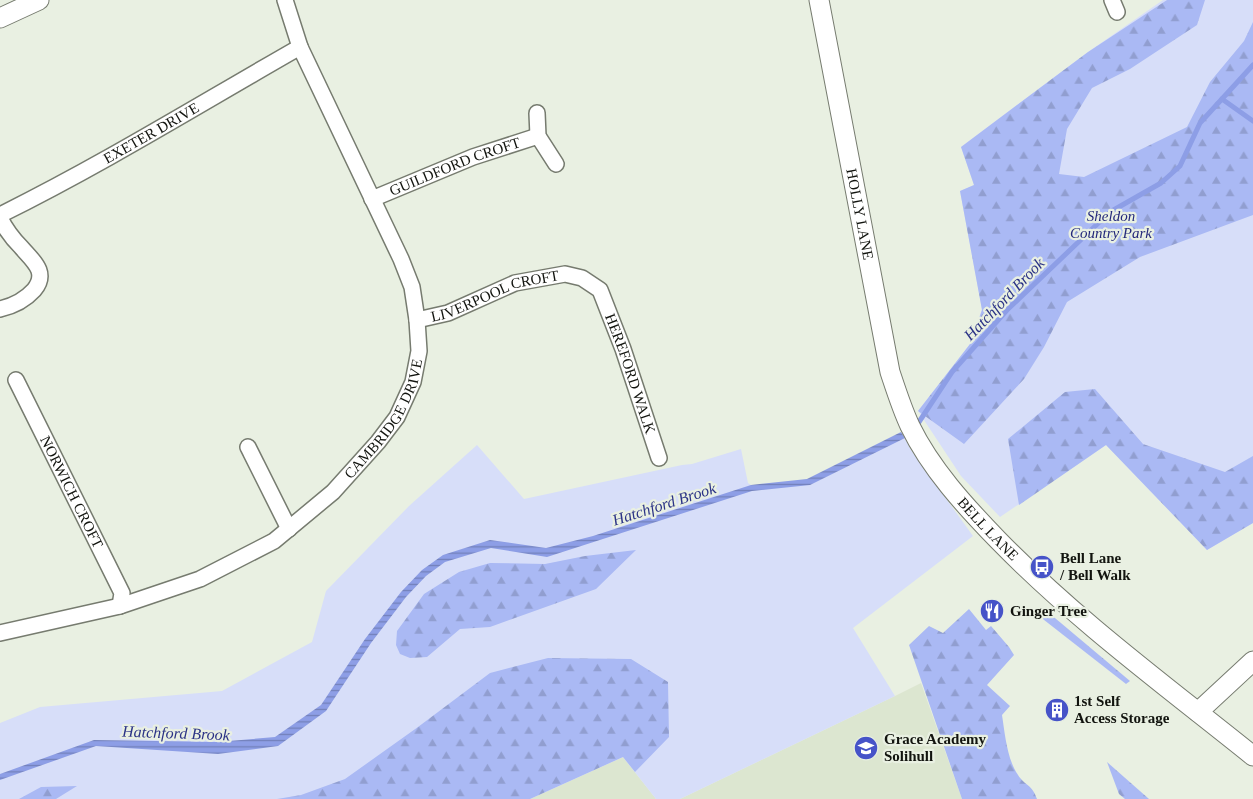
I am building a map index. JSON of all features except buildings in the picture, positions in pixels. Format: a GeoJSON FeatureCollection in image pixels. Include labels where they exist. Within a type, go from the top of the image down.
{"type":"FeatureCollection","features":[{"type":"Feature","properties":{"kind":"street"},"geometry":{"type":"LineString","coordinates":[[0,18],[39,0]]}},
{"type":"Feature","properties":{"kind":"street","name":"CAMBRIDGE DRIVE"},"geometry":{"type":"LineString","coordinates":[[0,633],[120,606],[200,579],[274,541],[333,492],[378,442],[397,416],[413,382],[419,351],[412,287],[401,259],[300,47],[285,0]]}},
{"type":"Feature","properties":{"kind":"street","name":"HOLLY LANE"},"geometry":{"type":"LineString","coordinates":[[819,0],[890,372],[910,426],[921,444]]}},
{"type":"Feature","properties":{"kind":"street","name":"EXETER DRIVE"},"geometry":{"type":"LineString","coordinates":[[0,309],[26,298],[38,286],[40,274],[34,260],[20,247],[0,217],[54,189],[187,114],[300,47]]}},
{"type":"Feature","properties":{"kind":"street","name":"GUILDFORD CROFT"},"geometry":{"type":"LineString","coordinates":[[537,113],[538,136],[556,164]]}},
{"type":"Feature","properties":{"kind":"street","name":"GUILDFORD CROFT"},"geometry":{"type":"LineString","coordinates":[[372,199],[473,157],[538,136]]}},
{"type":"Feature","properties":{"kind":"street","name":"LIVERPOOL CROFT"},"geometry":{"type":"LineString","coordinates":[[417,320],[448,313],[515,283],[565,274],[582,278],[600,290]]}},
{"type":"Feature","properties":{"kind":"street","name":"HEREFORD WALK"},"geometry":{"type":"LineString","coordinates":[[600,290],[623,349],[659,458]]}},
{"type":"Feature","properties":{"kind":"street","name":"NORWICH CROFT"},"geometry":{"type":"LineString","coordinates":[[16,380],[122,593],[120,606]]}},
{"type":"Feature","properties":{"kind":"street","name":"BELL LANE"},"geometry":{"type":"LineString","coordinates":[[921,444],[932,463],[971,512],[1045,586],[1102,635],[1253,756]]}},
{"type":"Feature","properties":{"kind":"street"},"geometry":{"type":"LineString","coordinates":[[248,447],[288,529]]}},
{"type":"Feature","properties":{"kind":"street"},"geometry":{"type":"LineString","coordinates":[[1198,712],[1253,661]]}},
{"type":"Feature","properties":{"kind":"shaded area"},"geometry":{"type":"Polygon","coordinates":[[[901,432],[905,438],[810,485],[752,491],[547,557],[491,548],[445,562],[426,576],[406,597],[371,643],[326,711],[278,746],[218,754],[96,746],[0,780],[0,774],[94,740],[217,742],[275,737],[321,705],[365,639],[401,592],[422,570],[443,555],[490,540],[546,548],[593,536],[751,485],[807,479],[901,432]]]}},
{"type":"Feature","properties":{"kind":"shaded area","name":"Grace Academy Solihull"},"geometry":{"type":"Polygon","coordinates":[[[921,683],[962,799],[680,799],[895,696],[921,683]]]}},
{"type":"Feature","properties":{"kind":"shaded area"},"geometry":{"type":"Polygon","coordinates":[[[623,757],[656,799],[530,799],[623,757]]]}},
{"type":"Feature","properties":{"kind":"green space","name":"Sheldon Country Park"},"geometry":{"type":"Polygon","coordinates":[[[1163,0],[1253,0],[1253,523],[1207,550],[1106,445],[1000,517],[961,476],[918,411],[970,344],[982,309],[960,191],[974,185],[961,147],[1088,52],[1163,0]]]}},
{"type":"Feature","properties":{"kind":"green space"},"geometry":{"type":"Polygon","coordinates":[[[1167,0],[1205,0],[1197,25],[1130,69],[1092,88],[1067,129],[1059,174],[1084,177],[1187,127],[1210,82],[1244,41],[1253,22],[1253,215],[1140,257],[1067,302],[1044,347],[1024,379],[964,444],[918,411],[970,344],[982,310],[960,191],[974,185],[961,147],[1088,52],[1167,0]]]}},
{"type":"Feature","properties":{"kind":"green space"},"geometry":{"type":"Polygon","coordinates":[[[1095,389],[1143,444],[1225,472],[1253,456],[1253,523],[1207,550],[1106,445],[1019,505],[1008,439],[1065,392],[1095,389]]]}},
{"type":"Feature","properties":{"kind":"green space"},"geometry":{"type":"Polygon","coordinates":[[[904,436],[911,450],[973,536],[853,628],[895,696],[680,799],[656,799],[623,757],[530,799],[0,799],[0,723],[40,707],[222,691],[312,642],[326,591],[409,506],[477,445],[524,499],[692,464],[741,449],[748,483],[754,487],[806,484],[904,436]]]}},
{"type":"Feature","properties":{"kind":"green space"},"geometry":{"type":"Polygon","coordinates":[[[636,550],[596,589],[490,627],[460,629],[427,657],[410,658],[400,654],[396,645],[397,631],[424,594],[459,572],[490,563],[545,564],[585,556],[636,550]]]}},
{"type":"Feature","properties":{"kind":"green space"},"geometry":{"type":"Polygon","coordinates":[[[969,609],[986,630],[991,626],[1014,655],[987,685],[1010,706],[1002,715],[1009,754],[1014,769],[1033,790],[1037,799],[962,799],[909,645],[929,626],[943,633],[969,609]]]}},
{"type":"Feature","properties":{"kind":"green space"},"geometry":{"type":"Polygon","coordinates":[[[1049,613],[1130,681],[1126,684],[1039,616],[1049,613]]]}},
{"type":"Feature","properties":{"kind":"green space"},"geometry":{"type":"Polygon","coordinates":[[[548,658],[631,659],[668,682],[669,737],[635,772],[623,757],[530,799],[277,799],[301,795],[345,779],[490,673],[548,658]]]}},
{"type":"Feature","properties":{"kind":"green space"},"geometry":{"type":"Polygon","coordinates":[[[1107,762],[1149,799],[1125,799],[1119,794],[1107,762]]]}},
{"type":"Feature","properties":{"kind":"green space"},"geometry":{"type":"Polygon","coordinates":[[[77,786],[56,799],[19,799],[41,787],[77,786]]]}},
{"type":"Feature","properties":{"kind":"waterway","name":"Hatchford Brook"},"geometry":{"type":"LineString","coordinates":[[915,428],[952,372],[1007,310],[1110,212],[1161,183],[1180,166],[1200,123],[1253,65]]}},
{"type":"Feature","properties":{"kind":"waterway"},"geometry":{"type":"LineString","coordinates":[[1222,99],[1253,121]]}},
{"type":"Feature","properties":{"kind":"place","name":"Bell Lane / Bell Walk"},"geometry":{"type":"Point","coordinates":[1042,567]}},
{"type":"Feature","properties":{"kind":"place","name":"Ginger Tree"},"geometry":{"type":"Point","coordinates":[992,611]}},
{"type":"Feature","properties":{"kind":"place","name":"1st Self Access Storage"},"geometry":{"type":"Point","coordinates":[1057,710]}},
{"type":"Feature","properties":{"kind":"place","name":"Grace Academy Solihull"},"geometry":{"type":"Point","coordinates":[866,748]}}]}
